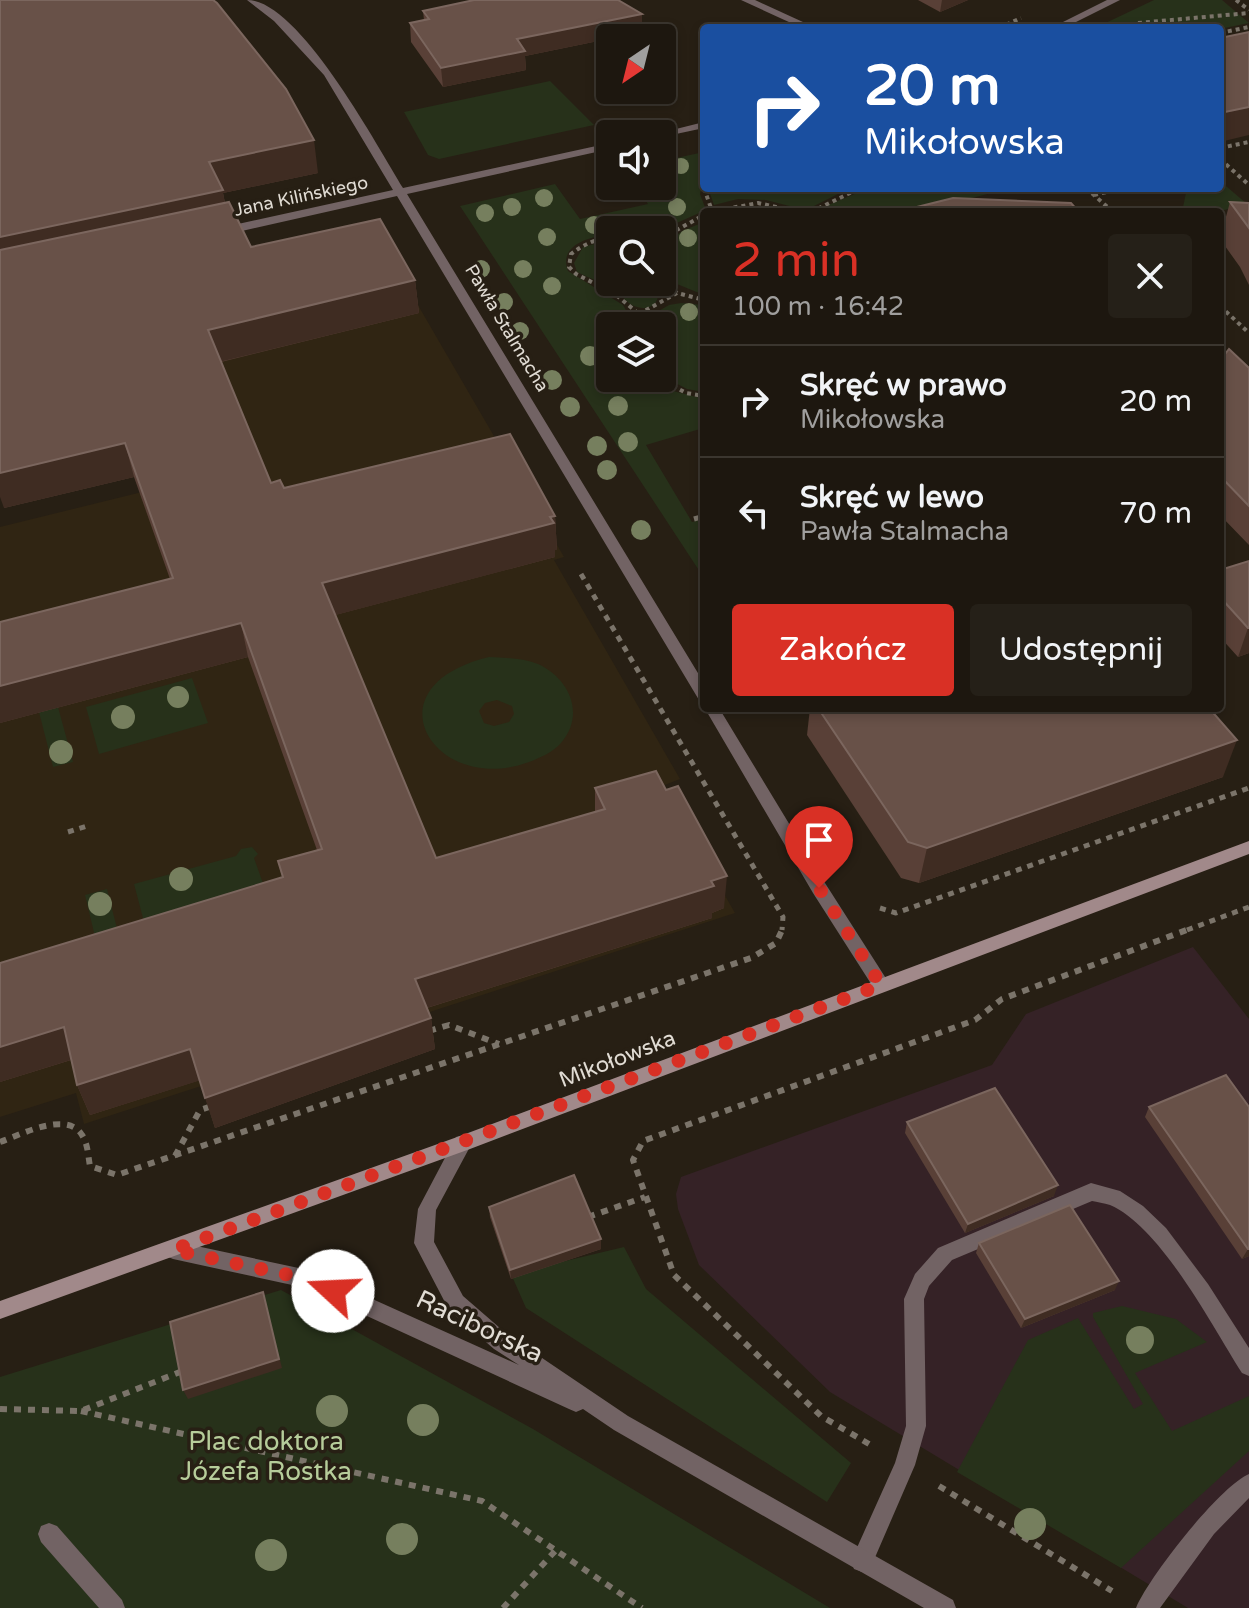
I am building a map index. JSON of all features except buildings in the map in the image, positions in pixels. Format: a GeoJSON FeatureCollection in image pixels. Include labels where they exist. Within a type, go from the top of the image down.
{"type":"FeatureCollection","features":[{"type":"Feature","properties":{"kind":"main road","name":"Mikołowska"},"geometry":{"type":"LineString","coordinates":[[0,1310],[463,1143],[1249,847]]}},
{"type":"Feature","properties":{"kind":"street","name":"Pawła Stalmacha"},"geometry":{"type":"LineString","coordinates":[[252,0],[278,19],[328,73],[700,689]]}},
{"type":"Feature","properties":{"kind":"street"},"geometry":{"type":"LineString","coordinates":[[746,0],[802,24]]}},
{"type":"Feature","properties":{"kind":"street"},"geometry":{"type":"LineString","coordinates":[[1064,24],[1115,0]]}},
{"type":"Feature","properties":{"kind":"street"},"geometry":{"type":"LineString","coordinates":[[676,131],[700,126]]}},
{"type":"Feature","properties":{"kind":"street","name":"Jana Kilińskiego"},"geometry":{"type":"LineString","coordinates":[[199,237],[596,149]]}},
{"type":"Feature","properties":{"kind":"street"},"geometry":{"type":"LineString","coordinates":[[713,712],[881,985]]}},
{"type":"Feature","properties":{"kind":"street","name":"Raciborska"},"geometry":{"type":"LineString","coordinates":[[463,1143],[427,1209],[424,1243],[456,1303],[501,1342],[621,1423],[945,1608]]}},
{"type":"Feature","properties":{"kind":"street"},"geometry":{"type":"LineString","coordinates":[[862,1561],[905,1465],[916,1426],[914,1299],[922,1280],[945,1254],[1091,1192],[1104,1192],[1121,1199],[1156,1228],[1249,1366]]}},
{"type":"Feature","properties":{"kind":"street","name":"Raciborska"},"geometry":{"type":"LineString","coordinates":[[173,1250],[308,1279],[621,1423]]}},
{"type":"Feature","properties":{"kind":"street"},"geometry":{"type":"LineString","coordinates":[[1147,1608],[1202,1530],[1224,1504],[1249,1484]]}},
{"type":"Feature","properties":{"kind":"street"},"geometry":{"type":"LineString","coordinates":[[49,1534],[114,1608]]}},
{"type":"Feature","properties":{"kind":"path"},"geometry":{"type":"LineString","coordinates":[[1236,0],[1249,12]]}},
{"type":"Feature","properties":{"kind":"path"},"geometry":{"type":"LineString","coordinates":[[1134,24],[1249,12]]}},
{"type":"Feature","properties":{"kind":"path"},"geometry":{"type":"LineString","coordinates":[[1224,32],[1249,27]]}},
{"type":"Feature","properties":{"kind":"path"},"geometry":{"type":"LineString","coordinates":[[1224,147],[1249,142]]}},
{"type":"Feature","properties":{"kind":"path"},"geometry":{"type":"LineString","coordinates":[[1224,164],[1249,185]]}},
{"type":"Feature","properties":{"kind":"path"},"geometry":{"type":"LineString","coordinates":[[819,208],[852,192]]}},
{"type":"Feature","properties":{"kind":"path"},"geometry":{"type":"LineString","coordinates":[[1091,192],[1109,208]]}},
{"type":"Feature","properties":{"kind":"path"},"geometry":{"type":"LineString","coordinates":[[1094,195],[1106,192]]}},
{"type":"Feature","properties":{"kind":"path"},"geometry":{"type":"LineString","coordinates":[[732,208],[758,203],[781,208]]}},
{"type":"Feature","properties":{"kind":"path"},"geometry":{"type":"LineString","coordinates":[[676,230],[700,217]]}},
{"type":"Feature","properties":{"kind":"path"},"geometry":{"type":"LineString","coordinates":[[596,241],[582,245],[571,254],[569,267],[596,284]]}},
{"type":"Feature","properties":{"kind":"path"},"geometry":{"type":"LineString","coordinates":[[643,312],[677,293],[700,299]]}},
{"type":"Feature","properties":{"kind":"path"},"geometry":{"type":"LineString","coordinates":[[617,296],[637,312]]}},
{"type":"Feature","properties":{"kind":"path"},"geometry":{"type":"LineString","coordinates":[[1224,310],[1249,333]]}},
{"type":"Feature","properties":{"kind":"path"},"geometry":{"type":"LineString","coordinates":[[676,387],[700,395]]}},
{"type":"Feature","properties":{"kind":"path"},"geometry":{"type":"LineString","coordinates":[[694,519],[700,517]]}},
{"type":"Feature","properties":{"kind":"path"},"geometry":{"type":"LineString","coordinates":[[0,1142],[63,1123],[75,1126],[82,1133],[90,1166],[117,1175],[751,958],[777,944],[784,929],[783,917],[575,564]]}},
{"type":"Feature","properties":{"kind":"path"},"geometry":{"type":"LineString","coordinates":[[867,904],[896,913],[1249,788]]}},
{"type":"Feature","properties":{"kind":"path"},"geometry":{"type":"LineString","coordinates":[[68,832],[90,825]]}},
{"type":"Feature","properties":{"kind":"path"},"geometry":{"type":"LineString","coordinates":[[1114,1592],[821,1416],[674,1275],[633,1160],[643,1141],[975,1020],[1002,999],[1249,907]]}},
{"type":"Feature","properties":{"kind":"path"},"geometry":{"type":"LineString","coordinates":[[419,1034],[449,1025],[500,1044]]}},
{"type":"Feature","properties":{"kind":"path"},"geometry":{"type":"LineString","coordinates":[[175,1156],[200,1110],[219,1103]]}},
{"type":"Feature","properties":{"kind":"path"},"geometry":{"type":"LineString","coordinates":[[577,1221],[645,1197]]}},
{"type":"Feature","properties":{"kind":"path"},"geometry":{"type":"LineString","coordinates":[[81,1411],[187,1369]]}},
{"type":"Feature","properties":{"kind":"path"},"geometry":{"type":"LineString","coordinates":[[0,1409],[81,1411],[482,1501],[642,1608]]}},
{"type":"Feature","properties":{"kind":"path"},"geometry":{"type":"LineString","coordinates":[[503,1608],[556,1550]]}},
{"type":"Feature","properties":{"kind":"shaded area"},"geometry":{"type":"Polygon","coordinates":[[[386,250],[564,557],[554,560],[680,779],[662,786],[735,913],[84,1124],[76,1093],[0,1117],[0,527],[199,478],[125,296],[386,250]]]}},
{"type":"Feature","properties":{"kind":"shaded area"},"geometry":{"type":"Polygon","coordinates":[[[1193,947],[1249,1019],[1249,1608],[1188,1608],[830,1392],[699,1265],[678,1209],[676,1194],[681,1177],[992,1065],[1026,1014],[1193,947]]]}},
{"type":"Feature","properties":{"kind":"green space"},"geometry":{"type":"Polygon","coordinates":[[[1154,0],[1222,0],[1249,23],[1224,28],[1224,24],[1103,24],[1154,0]]]}},
{"type":"Feature","properties":{"kind":"green space"},"geometry":{"type":"Polygon","coordinates":[[[550,81],[594,125],[439,159],[428,155],[404,112],[550,81]]]}},
{"type":"Feature","properties":{"kind":"green space"},"geometry":{"type":"Polygon","coordinates":[[[700,153],[700,194],[705,208],[700,208],[700,213],[676,223],[676,216],[596,216],[596,237],[572,248],[566,262],[568,271],[596,288],[596,296],[608,296],[623,305],[627,312],[596,312],[596,392],[676,392],[700,398],[700,429],[646,445],[692,522],[700,520],[700,572],[460,206],[555,184],[580,219],[648,204],[645,200],[676,200],[676,158],[700,153]]]}},
{"type":"Feature","properties":{"kind":"green space"},"geometry":{"type":"Polygon","coordinates":[[[1224,184],[1247,204],[1224,210],[1183,208],[1186,192],[1224,192],[1224,184]]]}},
{"type":"Feature","properties":{"kind":"green space"},"geometry":{"type":"Polygon","coordinates":[[[709,192],[842,192],[806,208],[766,200],[738,199],[714,205],[709,192]]]}},
{"type":"Feature","properties":{"kind":"green space"},"geometry":{"type":"Polygon","coordinates":[[[995,192],[933,208],[821,208],[857,193],[995,192]]]}},
{"type":"Feature","properties":{"kind":"green space"},"geometry":{"type":"Polygon","coordinates":[[[700,224],[700,293],[676,284],[676,236],[700,224]]]}},
{"type":"Feature","properties":{"kind":"green space"},"geometry":{"type":"Polygon","coordinates":[[[596,244],[596,281],[577,272],[574,263],[583,247],[596,244]]]}},
{"type":"Feature","properties":{"kind":"green space"},"geometry":{"type":"Polygon","coordinates":[[[621,296],[658,296],[653,305],[643,308],[621,296]]]}},
{"type":"Feature","properties":{"kind":"green space"},"geometry":{"type":"Polygon","coordinates":[[[669,305],[700,305],[700,391],[676,383],[676,312],[657,312],[669,305]]]}},
{"type":"Feature","properties":{"kind":"green space"},"geometry":{"type":"Polygon","coordinates":[[[489,657],[520,659],[538,664],[558,678],[570,698],[573,709],[568,732],[554,749],[529,762],[495,769],[466,765],[442,752],[427,734],[422,713],[430,691],[451,672],[489,657]],[[497,700],[485,703],[479,711],[484,723],[494,726],[509,722],[514,714],[512,706],[497,700]]]}},
{"type":"Feature","properties":{"kind":"green space"},"geometry":{"type":"Polygon","coordinates":[[[192,678],[208,723],[99,754],[86,707],[192,678]]]}},
{"type":"Feature","properties":{"kind":"green space"},"geometry":{"type":"Polygon","coordinates":[[[58,707],[73,762],[53,767],[39,712],[58,707]]]}},
{"type":"Feature","properties":{"kind":"green space"},"geometry":{"type":"Polygon","coordinates":[[[252,847],[258,854],[254,858],[269,900],[148,937],[134,884],[236,856],[241,849],[252,847]]]}},
{"type":"Feature","properties":{"kind":"green space"},"geometry":{"type":"Polygon","coordinates":[[[107,889],[125,960],[102,966],[85,895],[107,889]]]}},
{"type":"Feature","properties":{"kind":"green space"},"geometry":{"type":"Polygon","coordinates":[[[624,1247],[646,1289],[851,1463],[827,1502],[526,1308],[511,1274],[624,1247]]]}},
{"type":"Feature","properties":{"kind":"green space","name":"Plac doktora Józefa Rostka"},"geometry":{"type":"Polygon","coordinates":[[[281,1290],[533,1429],[830,1608],[0,1608],[0,1377],[281,1290]]]}},
{"type":"Feature","properties":{"kind":"green space"},"geometry":{"type":"Polygon","coordinates":[[[1122,1306],[1176,1319],[1207,1342],[1135,1373],[1172,1431],[1249,1396],[1249,1451],[1121,1568],[957,1472],[1028,1340],[1078,1318],[1134,1409],[1143,1404],[1093,1317],[1093,1313],[1122,1306]]]}},
{"type":"Feature","properties":{"kind":"route"},"geometry":{"type":"LineString","coordinates":[[333,1291],[308,1279],[173,1250],[881,985],[819,888]]}}]}
